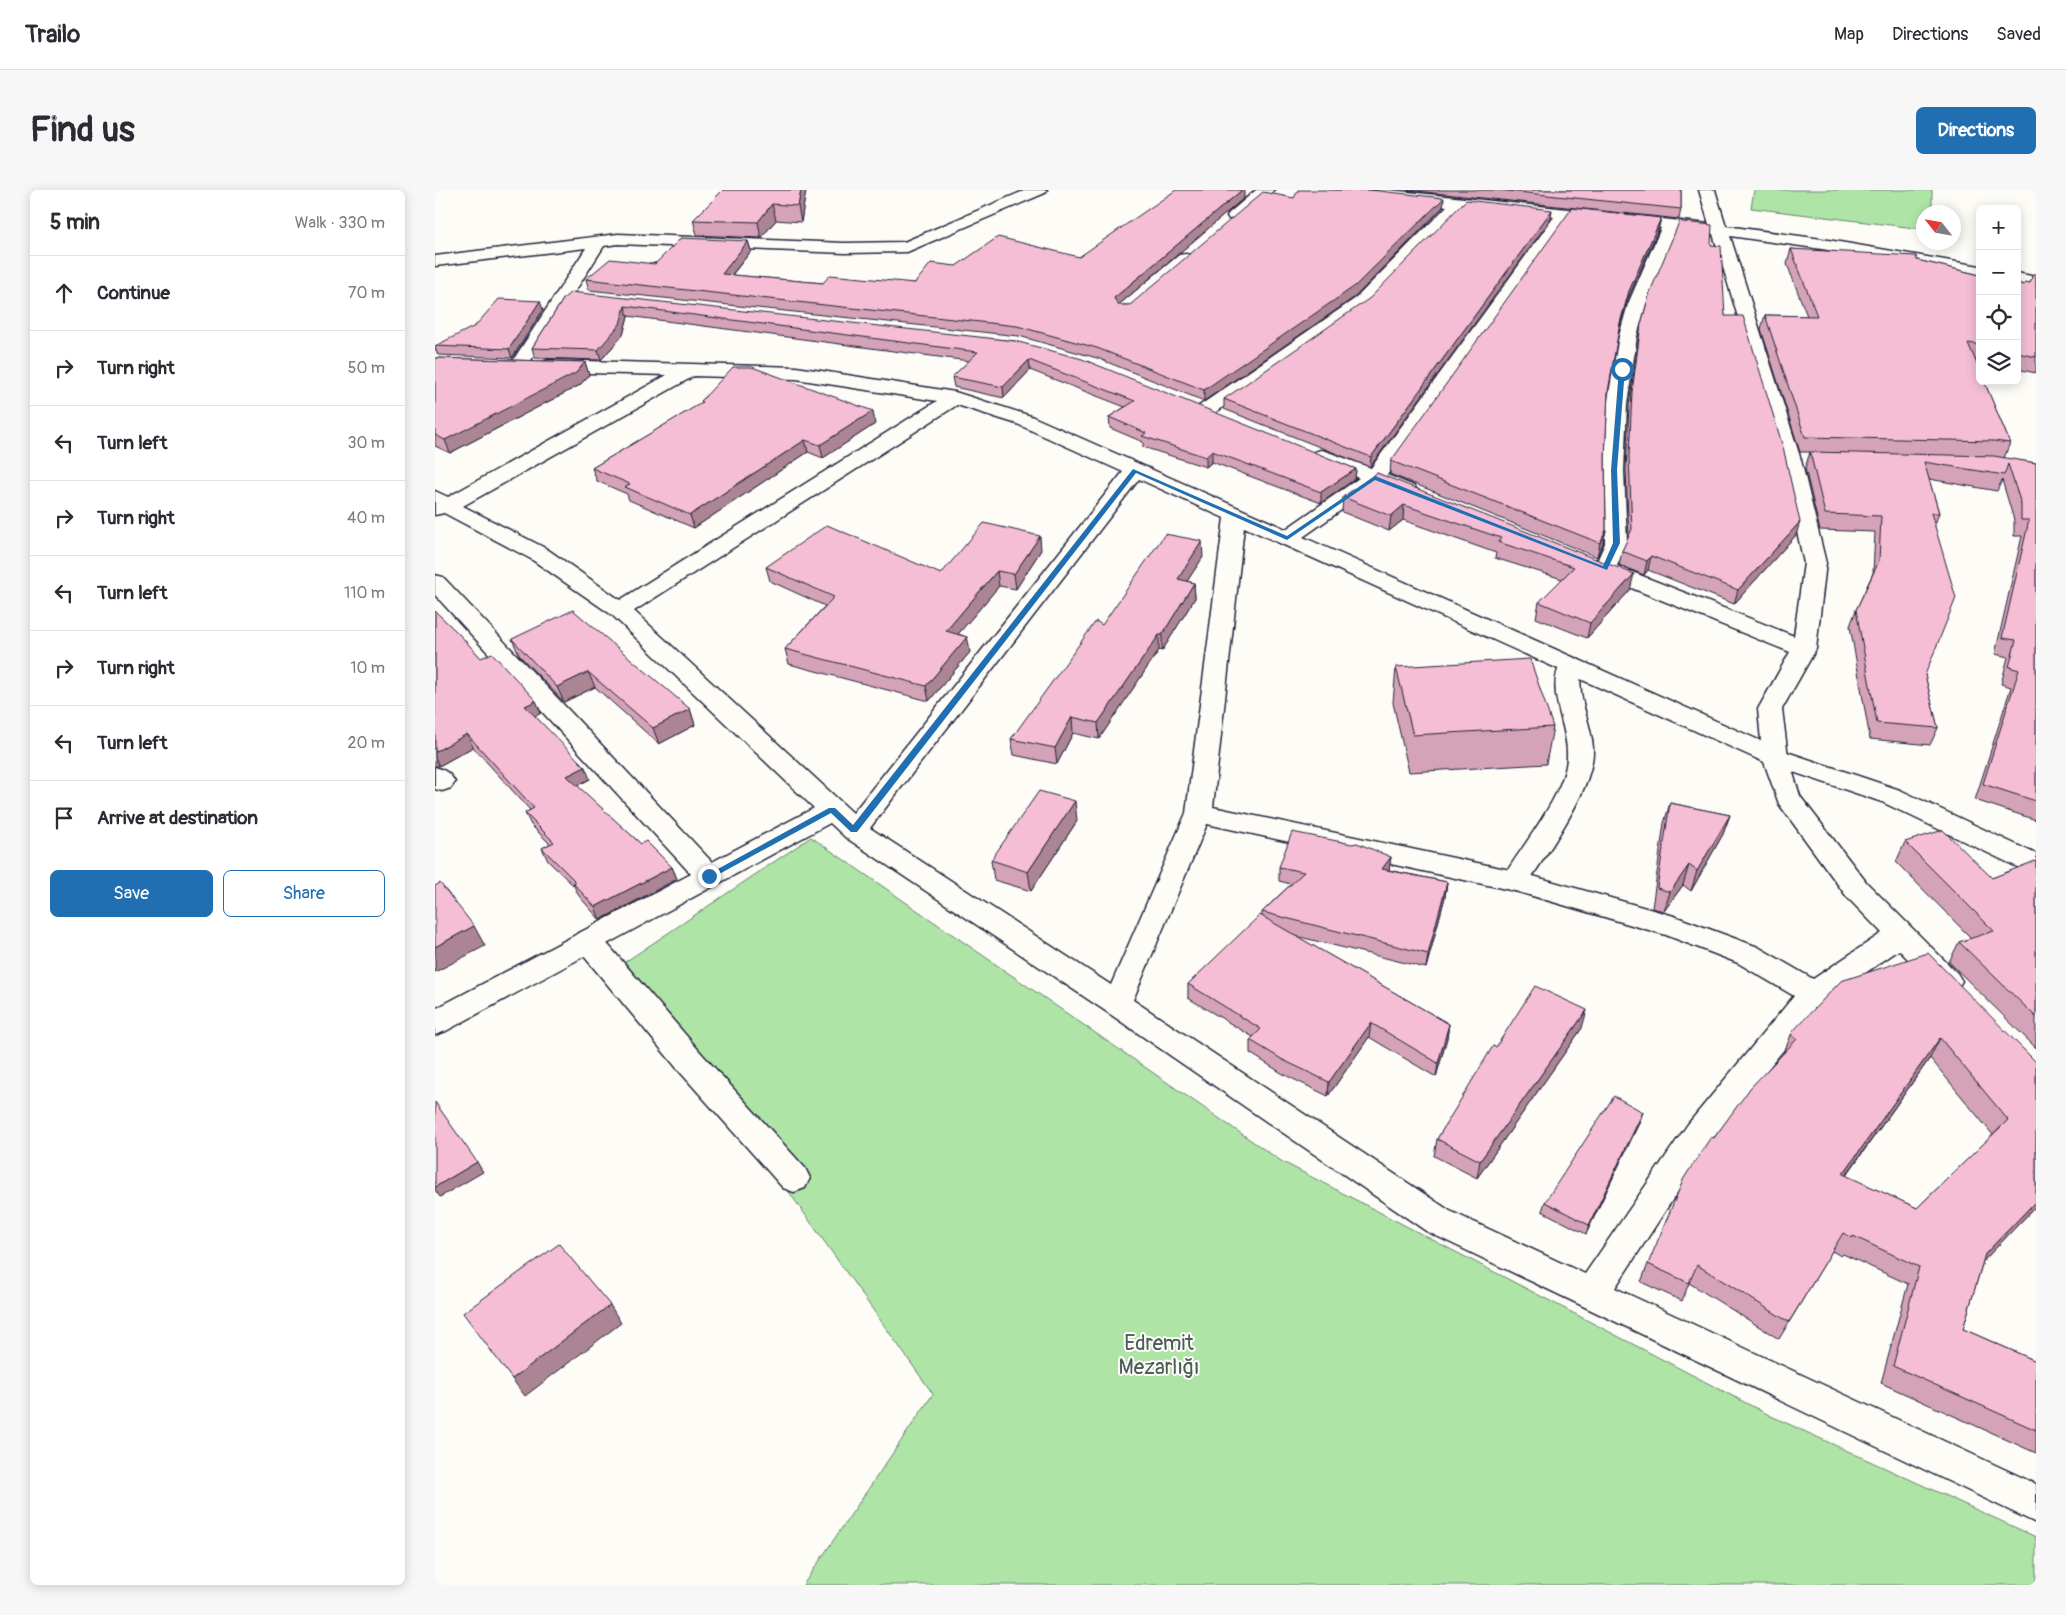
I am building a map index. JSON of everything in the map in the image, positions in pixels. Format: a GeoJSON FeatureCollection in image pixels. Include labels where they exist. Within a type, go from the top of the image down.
{"type":"FeatureCollection","features":[{"type":"Feature","properties":{"kind":"street"},"geometry":{"type":"LineString","coordinates":[[435,261],[619,239],[845,248],[907,246],[1039,190]]}},
{"type":"Feature","properties":{"kind":"street"},"geometry":{"type":"LineString","coordinates":[[1222,228],[1267,190]]}},
{"type":"Feature","properties":{"kind":"street"},"geometry":{"type":"LineString","coordinates":[[1343,190],[1719,230],[1928,260],[1976,269]]}},
{"type":"Feature","properties":{"kind":"street"},"geometry":{"type":"LineString","coordinates":[[1707,190],[1719,230],[1801,460],[1815,563],[1804,648],[1770,708],[1775,757],[1788,798],[1857,890],[1962,996]]}},
{"type":"Feature","properties":{"kind":"street"},"geometry":{"type":"LineString","coordinates":[[1206,410],[1362,302],[1459,202]]}},
{"type":"Feature","properties":{"kind":"street"},"geometry":{"type":"LineString","coordinates":[[1287,538],[1375,477],[1564,214]]}},
{"type":"Feature","properties":{"kind":"street"},"geometry":{"type":"LineString","coordinates":[[1605,569],[1616,543],[1614,470],[1617,405],[1628,336],[1637,304],[1670,225]]}},
{"type":"Feature","properties":{"kind":"street"},"geometry":{"type":"LineString","coordinates":[[599,241],[565,294],[510,365],[795,373],[955,398],[1024,420],[1775,757],[1891,796],[2036,866]]}},
{"type":"Feature","properties":{"kind":"street"},"geometry":{"type":"LineString","coordinates":[[1125,309],[1199,246]]}},
{"type":"Feature","properties":{"kind":"street"},"geometry":{"type":"LineString","coordinates":[[2021,279],[2036,282]]}},
{"type":"Feature","properties":{"kind":"street"},"geometry":{"type":"LineString","coordinates":[[565,294],[585,296]]}},
{"type":"Feature","properties":{"kind":"street"},"geometry":{"type":"LineString","coordinates":[[439,504],[691,370]]}},
{"type":"Feature","properties":{"kind":"street"},"geometry":{"type":"LineString","coordinates":[[620,610],[955,398]]}},
{"type":"Feature","properties":{"kind":"street"},"geometry":{"type":"LineString","coordinates":[[1304,449],[1421,496]]}},
{"type":"Feature","properties":{"kind":"street"},"geometry":{"type":"LineString","coordinates":[[854,830],[1135,470]]}},
{"type":"Feature","properties":{"kind":"street"},"geometry":{"type":"LineString","coordinates":[[439,504],[539,554],[620,610],[854,830],[1117,1004],[1437,1221],[2036,1504]]}},
{"type":"Feature","properties":{"kind":"street"},"geometry":{"type":"LineString","coordinates":[[1117,1004],[1199,813],[1235,515]]}},
{"type":"Feature","properties":{"kind":"street"},"geometry":{"type":"LineString","coordinates":[[1577,558],[1804,648]]}},
{"type":"Feature","properties":{"kind":"street"},"geometry":{"type":"LineString","coordinates":[[435,582],[709,876]]}},
{"type":"Feature","properties":{"kind":"street"},"geometry":{"type":"LineString","coordinates":[[1515,881],[1575,780],[1580,760],[1581,739],[1567,692],[1567,674],[1571,665]]}},
{"type":"Feature","properties":{"kind":"street"},"geometry":{"type":"LineString","coordinates":[[435,1023],[832,810]]}},
{"type":"Feature","properties":{"kind":"street"},"geometry":{"type":"LineString","coordinates":[[1199,813],[1515,881],[1683,930],[1748,955],[1814,993]]}},
{"type":"Feature","properties":{"kind":"street"},"geometry":{"type":"LineString","coordinates":[[1591,1294],[1699,1133],[1755,1062],[1814,993],[1901,934]]}},
{"type":"Feature","properties":{"kind":"street"},"geometry":{"type":"LineString","coordinates":[[588,941],[691,1063],[794,1178]]}},
{"type":"Feature","properties":{"kind":"green space"},"geometry":{"type":"Polygon","coordinates":[[[1754,190],[1932,190],[1932,205],[1916,205],[1916,228],[1751,208],[1754,190]]]}},
{"type":"Feature","properties":{"kind":"green space","name":"Edremit Mezarlığı"},"geometry":{"type":"Polygon","coordinates":[[[811,837],[1281,1161],[1771,1416],[2036,1537],[2036,1585],[803,1585],[933,1394],[625,962],[811,837]]]}},
{"type":"Feature","properties":{"kind":"building"},"geometry":{"type":"Polygon","coordinates":[[[723,190],[801,190],[798,206],[772,204],[758,222],[693,220],[723,190]]]}},
{"type":"Feature","properties":{"kind":"building"},"geometry":{"type":"Polygon","coordinates":[[[1176,190],[1242,190],[1114,298],[1118,305],[1130,305],[1263,192],[1294,198],[1298,190],[1370,190],[1444,198],[1355,286],[1204,390],[1097,348],[1017,326],[586,279],[610,259],[655,264],[681,238],[748,241],[722,274],[823,283],[830,275],[915,283],[931,263],[956,266],[998,237],[1079,257],[1176,190]]]}},
{"type":"Feature","properties":{"kind":"building"},"geometry":{"type":"Polygon","coordinates":[[[1499,190],[1681,190],[1681,209],[1499,190]]]}},
{"type":"Feature","properties":{"kind":"building"},"geometry":{"type":"Polygon","coordinates":[[[1466,200],[1552,210],[1371,457],[1224,399],[1370,298],[1466,200]]]}},
{"type":"Feature","properties":{"kind":"building"},"geometry":{"type":"Polygon","coordinates":[[[1572,208],[1661,218],[1629,291],[1620,323],[1608,392],[1605,457],[1606,530],[1600,543],[1391,461],[1572,208]]]}},
{"type":"Feature","properties":{"kind":"building"},"geometry":{"type":"Polygon","coordinates":[[[1680,220],[1682,222],[1712,225],[1711,245],[1721,246],[1725,316],[1743,316],[1783,447],[1800,522],[1738,590],[1651,556],[1647,561],[1622,551],[1632,529],[1629,457],[1632,392],[1641,324],[1650,292],[1680,220]]]}},
{"type":"Feature","properties":{"kind":"building"},"geometry":{"type":"Polygon","coordinates":[[[1791,249],[1916,256],[1917,260],[1976,274],[1976,344],[1968,343],[1976,362],[1976,385],[1986,385],[2010,443],[1994,441],[1805,437],[1765,315],[1817,316],[1791,249]]]}},
{"type":"Feature","properties":{"kind":"building"},"geometry":{"type":"Polygon","coordinates":[[[2033,274],[2036,274],[2036,357],[2021,354],[2021,284],[2024,285],[2025,282],[2030,283],[2033,274]]]}},
{"type":"Feature","properties":{"kind":"building"},"geometry":{"type":"Polygon","coordinates":[[[571,292],[1015,341],[1082,359],[1356,469],[1321,492],[1212,451],[1206,457],[1142,436],[1146,433],[1109,417],[1135,401],[1029,360],[1003,387],[952,377],[978,352],[625,306],[620,324],[598,350],[532,348],[564,298],[571,292]]]}},
{"type":"Feature","properties":{"kind":"building"},"geometry":{"type":"Polygon","coordinates":[[[499,299],[540,301],[509,349],[435,346],[475,326],[499,299]]]}},
{"type":"Feature","properties":{"kind":"building"},"geometry":{"type":"Polygon","coordinates":[[[435,358],[585,362],[576,373],[445,440],[435,435],[435,358]]]}},
{"type":"Feature","properties":{"kind":"building"},"geometry":{"type":"Polygon","coordinates":[[[733,367],[752,367],[873,411],[820,445],[805,440],[690,515],[625,487],[630,484],[592,468],[703,402],[701,401],[733,367]]]}},
{"type":"Feature","properties":{"kind":"building"},"geometry":{"type":"Polygon","coordinates":[[[1810,452],[1994,456],[2036,463],[2036,801],[1983,784],[2019,670],[2009,667],[2016,640],[2002,638],[2029,520],[2021,520],[2021,504],[2008,464],[2004,475],[1924,462],[1939,513],[1931,513],[1956,598],[1925,675],[1938,728],[1877,723],[1856,610],[1879,561],[1881,516],[1825,514],[1810,452]]]}},
{"type":"Feature","properties":{"kind":"building"},"geometry":{"type":"Polygon","coordinates":[[[1377,473],[1634,574],[1590,623],[1539,602],[1574,567],[1498,542],[1501,538],[1404,505],[1391,516],[1343,497],[1377,473]]]}},
{"type":"Feature","properties":{"kind":"building"},"geometry":{"type":"Polygon","coordinates":[[[984,523],[1040,536],[1014,574],[997,571],[946,631],[967,637],[926,686],[785,649],[834,597],[766,567],[827,525],[941,574],[984,523]]]}},
{"type":"Feature","properties":{"kind":"building"},"geometry":{"type":"Polygon","coordinates":[[[1165,534],[1202,541],[1178,579],[1194,583],[1162,635],[1159,635],[1098,723],[1072,717],[1055,748],[1011,739],[1096,621],[1102,625],[1165,534]]]}},
{"type":"Feature","properties":{"kind":"building"},"geometry":{"type":"Polygon","coordinates":[[[573,610],[690,709],[653,728],[588,672],[557,687],[512,639],[573,610]]]}},
{"type":"Feature","properties":{"kind":"building"},"geometry":{"type":"Polygon","coordinates":[[[435,611],[481,658],[492,653],[536,701],[525,706],[585,767],[567,776],[641,844],[646,841],[672,867],[595,907],[573,883],[576,882],[542,848],[554,842],[525,813],[534,808],[467,734],[435,752],[435,611]]]}},
{"type":"Feature","properties":{"kind":"building"},"geometry":{"type":"Polygon","coordinates":[[[1530,659],[1553,727],[1413,735],[1396,667],[1530,659]]]}},
{"type":"Feature","properties":{"kind":"building"},"geometry":{"type":"Polygon","coordinates":[[[1039,791],[1075,801],[1028,872],[991,860],[1039,791]]]}},
{"type":"Feature","properties":{"kind":"building"},"geometry":{"type":"Polygon","coordinates":[[[1670,803],[1730,815],[1697,871],[1689,865],[1670,892],[1657,888],[1670,803]]]}},
{"type":"Feature","properties":{"kind":"building"},"geometry":{"type":"Polygon","coordinates":[[[1943,830],[1992,878],[2036,862],[2036,1017],[1959,942],[1994,931],[1905,842],[1943,830]]]}},
{"type":"Feature","properties":{"kind":"building"},"geometry":{"type":"Polygon","coordinates":[[[1292,832],[1352,844],[1357,843],[1391,857],[1382,869],[1447,882],[1428,954],[1262,912],[1304,872],[1279,867],[1292,832]]]}},
{"type":"Feature","properties":{"kind":"building"},"geometry":{"type":"Polygon","coordinates":[[[440,883],[474,926],[435,947],[435,886],[440,883]]]}},
{"type":"Feature","properties":{"kind":"building"},"geometry":{"type":"Polygon","coordinates":[[[1260,915],[1449,1024],[1438,1063],[1371,1023],[1329,1082],[1283,1060],[1250,1040],[1261,1029],[1188,984],[1260,915]]]}},
{"type":"Feature","properties":{"kind":"building"},"geometry":{"type":"Polygon","coordinates":[[[1928,953],[2036,1062],[2036,1201],[1985,1254],[1963,1329],[2036,1361],[2036,1430],[1893,1366],[1919,1267],[1853,1236],[1852,1238],[1843,1233],[1789,1322],[1697,1265],[1689,1283],[1648,1264],[1684,1178],[1711,1137],[1714,1138],[1751,1087],[1797,1039],[1791,1035],[1794,1030],[1841,981],[1928,953]],[[1940,1038],[1843,1174],[1917,1208],[2008,1120],[1940,1038]]]}},
{"type":"Feature","properties":{"kind":"building"},"geometry":{"type":"Polygon","coordinates":[[[1535,986],[1587,1010],[1480,1161],[1437,1139],[1493,1046],[1496,1047],[1535,986]]]}},
{"type":"Feature","properties":{"kind":"building"},"geometry":{"type":"Polygon","coordinates":[[[1614,1096],[1643,1112],[1589,1225],[1545,1202],[1614,1096]]]}},
{"type":"Feature","properties":{"kind":"building"},"geometry":{"type":"Polygon","coordinates":[[[435,1102],[477,1162],[435,1187],[435,1102]]]}},
{"type":"Feature","properties":{"kind":"building"},"geometry":{"type":"Polygon","coordinates":[[[559,1244],[610,1305],[512,1379],[463,1313],[559,1244]]]}},
{"type":"Feature","properties":{"kind":"route"},"geometry":{"type":"LineString","coordinates":[[709,876],[832,810],[854,830],[1135,470],[1287,538],[1375,477],[1605,569],[1616,543],[1614,470],[1617,405],[1622,369]]}}]}
